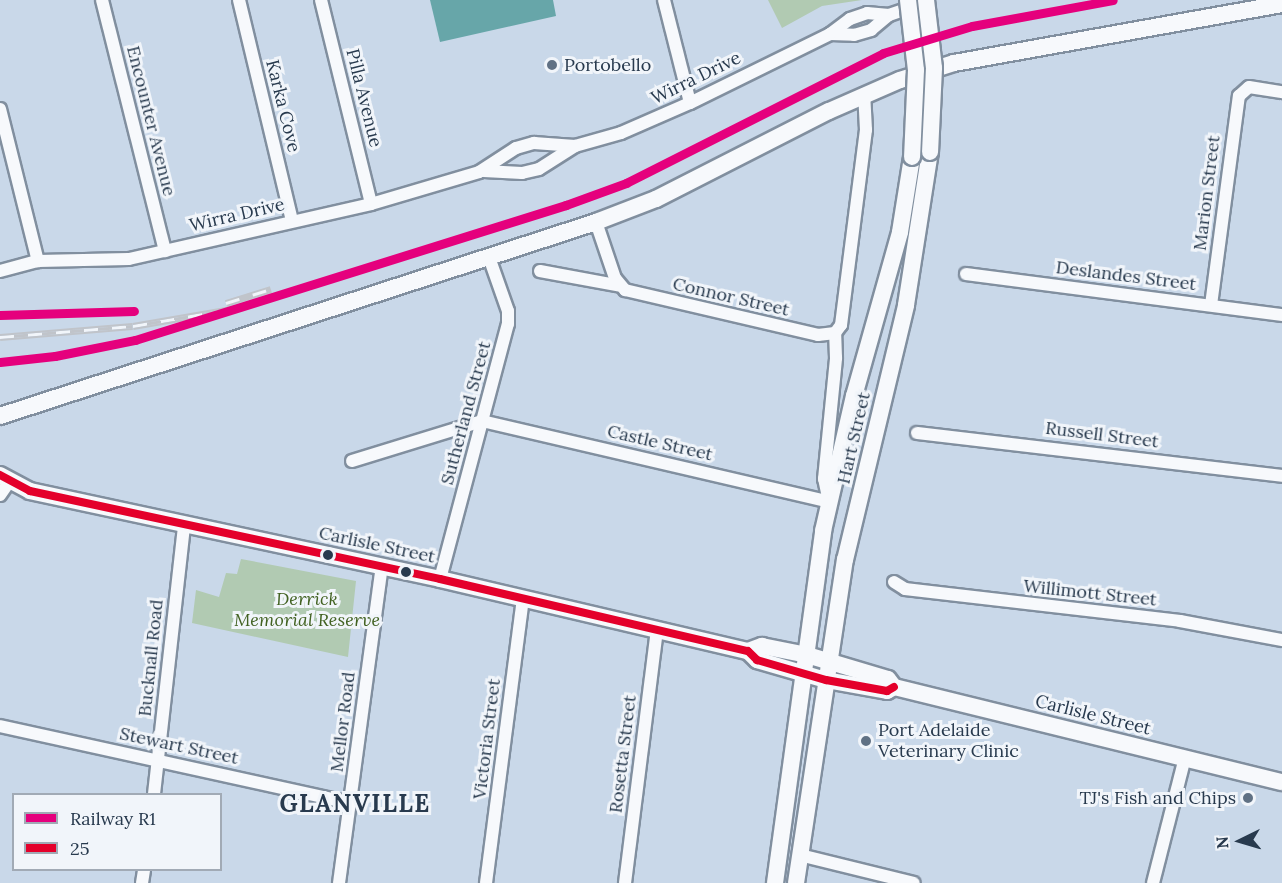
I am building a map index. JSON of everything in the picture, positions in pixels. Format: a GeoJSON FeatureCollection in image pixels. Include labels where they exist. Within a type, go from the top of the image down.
{"type":"FeatureCollection","features":[{"type":"Feature","properties":{"kind":"main road","name":"Hart Street"},"geometry":{"type":"LineString","coordinates":[[775,883],[829,502],[900,232],[912,157],[915,70],[908,0]]}},
{"type":"Feature","properties":{"kind":"main road","name":"Hart Street"},"geometry":{"type":"LineString","coordinates":[[796,883],[844,560],[906,305],[930,152],[934,68],[926,0]]}},
{"type":"Feature","properties":{"kind":"main road"},"geometry":{"type":"LineString","coordinates":[[0,416],[596,222],[656,199],[864,94],[954,63],[1282,4]]}},
{"type":"Feature","properties":{"kind":"main road","name":"Carlisle Street"},"geometry":{"type":"LineString","coordinates":[[3,484],[440,579],[748,651],[758,660],[826,680],[887,691],[894,687]]}},
{"type":"Feature","properties":{"kind":"main road","name":"Carlisle Street"},"geometry":{"type":"LineString","coordinates":[[748,651],[762,646],[807,655],[888,679],[894,687],[1282,782]]}},
{"type":"Feature","properties":{"kind":"street","name":"Encounter Avenue"},"geometry":{"type":"LineString","coordinates":[[102,0],[165,251]]}},
{"type":"Feature","properties":{"kind":"street","name":"Karka Cove"},"geometry":{"type":"LineString","coordinates":[[238,0],[292,220]]}},
{"type":"Feature","properties":{"kind":"street","name":"Pilla Avenue"},"geometry":{"type":"LineString","coordinates":[[321,0],[371,204]]}},
{"type":"Feature","properties":{"kind":"street"},"geometry":{"type":"LineString","coordinates":[[664,0],[690,103]]}},
{"type":"Feature","properties":{"kind":"street","name":"Wirra Drive"},"geometry":{"type":"LineString","coordinates":[[0,271],[38,261],[129,259],[292,220],[371,204],[479,172],[531,171],[575,146],[621,132],[690,103],[830,34],[854,35],[871,30],[889,15],[934,0]]}},
{"type":"Feature","properties":{"kind":"street","name":"Marion Street"},"geometry":{"type":"LineString","coordinates":[[1211,305],[1237,104],[1245,88],[1282,92]]}},
{"type":"Feature","properties":{"kind":"street","name":"Hart Street"},"geometry":{"type":"LineString","coordinates":[[829,502],[824,479],[836,358],[835,333],[841,325],[866,130],[864,94]]}},
{"type":"Feature","properties":{"kind":"street"},"geometry":{"type":"LineString","coordinates":[[0,109],[38,261]]}},
{"type":"Feature","properties":{"kind":"street","name":"Wirra Drive"},"geometry":{"type":"LineString","coordinates":[[479,172],[516,148],[534,143],[575,146]]}},
{"type":"Feature","properties":{"kind":"street"},"geometry":{"type":"LineString","coordinates":[[596,222],[621,286]]}},
{"type":"Feature","properties":{"kind":"street","name":"Sutherland Street"},"geometry":{"type":"LineString","coordinates":[[440,579],[509,317],[489,257]]}},
{"type":"Feature","properties":{"kind":"street","name":"Connor Street"},"geometry":{"type":"LineString","coordinates":[[540,271],[621,286],[633,293],[818,335],[835,333]]}},
{"type":"Feature","properties":{"kind":"street","name":"Deslandes Street"},"geometry":{"type":"LineString","coordinates":[[966,274],[1282,315]]}},
{"type":"Feature","properties":{"kind":"street"},"geometry":{"type":"LineString","coordinates":[[352,461],[482,421]]}},
{"type":"Feature","properties":{"kind":"street","name":"Castle Street"},"geometry":{"type":"LineString","coordinates":[[482,421],[829,502]]}},
{"type":"Feature","properties":{"kind":"street","name":"Russell Street"},"geometry":{"type":"LineString","coordinates":[[917,433],[1282,476]]}},
{"type":"Feature","properties":{"kind":"street","name":"Bucknall Road"},"geometry":{"type":"LineString","coordinates":[[154,793],[184,525]]}},
{"type":"Feature","properties":{"kind":"street","name":"Mellor Road"},"geometry":{"type":"LineString","coordinates":[[339,883],[382,566]]}},
{"type":"Feature","properties":{"kind":"street","name":"Willimott Street"},"geometry":{"type":"LineString","coordinates":[[894,582],[905,589],[1180,621],[1282,640]]}},
{"type":"Feature","properties":{"kind":"street","name":"Victoria Street"},"geometry":{"type":"LineString","coordinates":[[486,883],[523,599]]}},
{"type":"Feature","properties":{"kind":"street","name":"Rosetta Street"},"geometry":{"type":"LineString","coordinates":[[625,883],[657,630]]}},
{"type":"Feature","properties":{"kind":"street","name":"Stewart Street"},"geometry":{"type":"LineString","coordinates":[[0,726],[351,803]]}},
{"type":"Feature","properties":{"kind":"street"},"geometry":{"type":"LineString","coordinates":[[1153,883],[1185,757]]}},
{"type":"Feature","properties":{"kind":"street"},"geometry":{"type":"LineString","coordinates":[[800,855],[914,883]]}},
{"type":"Feature","properties":{"kind":"green space"},"geometry":{"type":"Polygon","coordinates":[[[768,0],[862,0],[822,6],[782,28],[768,0]]]}},
{"type":"Feature","properties":{"kind":"green space","name":"Derrick Memorial Reserve"},"geometry":{"type":"Polygon","coordinates":[[[241,559],[356,581],[348,657],[192,623],[196,590],[219,597],[226,573],[237,574],[241,559]]]}},
{"type":"Feature","properties":{"kind":"shaded area"},"geometry":{"type":"Polygon","coordinates":[[[430,0],[553,0],[556,16],[440,42],[430,0]]]}},
{"type":"Feature","properties":{"kind":"railway"},"geometry":{"type":"LineString","coordinates":[[226,303],[271,289]]}},
{"type":"Feature","properties":{"kind":"railway"},"geometry":{"type":"LineString","coordinates":[[0,337],[133,326],[243,307]]}},
{"type":"Feature","properties":{"kind":"rail line","name":"R1"},"geometry":{"type":"LineString","coordinates":[[0,362],[55,356],[135,340],[566,205],[626,183],[883,53],[972,26],[1113,0]]}},
{"type":"Feature","properties":{"kind":"rail line","name":"R1"},"geometry":{"type":"LineString","coordinates":[[0,315],[134,311]]}},
{"type":"Feature","properties":{"kind":"transit line","name":"25"},"geometry":{"type":"LineString","coordinates":[[0,475],[30,491],[440,579],[748,651],[757,660],[826,680],[887,691],[894,687]]}},
{"type":"Feature","properties":{"kind":"place","name":"Portobello"},"geometry":{"type":"Point","coordinates":[552,65]}},
{"type":"Feature","properties":{"kind":"place","name":"Port Adelaide Veterinary Clinic"},"geometry":{"type":"Point","coordinates":[866,741]}},
{"type":"Feature","properties":{"kind":"place","name":"TJ's Fish and Chips"},"geometry":{"type":"Point","coordinates":[1248,798]}},
{"type":"Feature","properties":{"kind":"district","name":"GLANVILLE"},"geometry":{"type":"Point","coordinates":[355,804]}}]}
